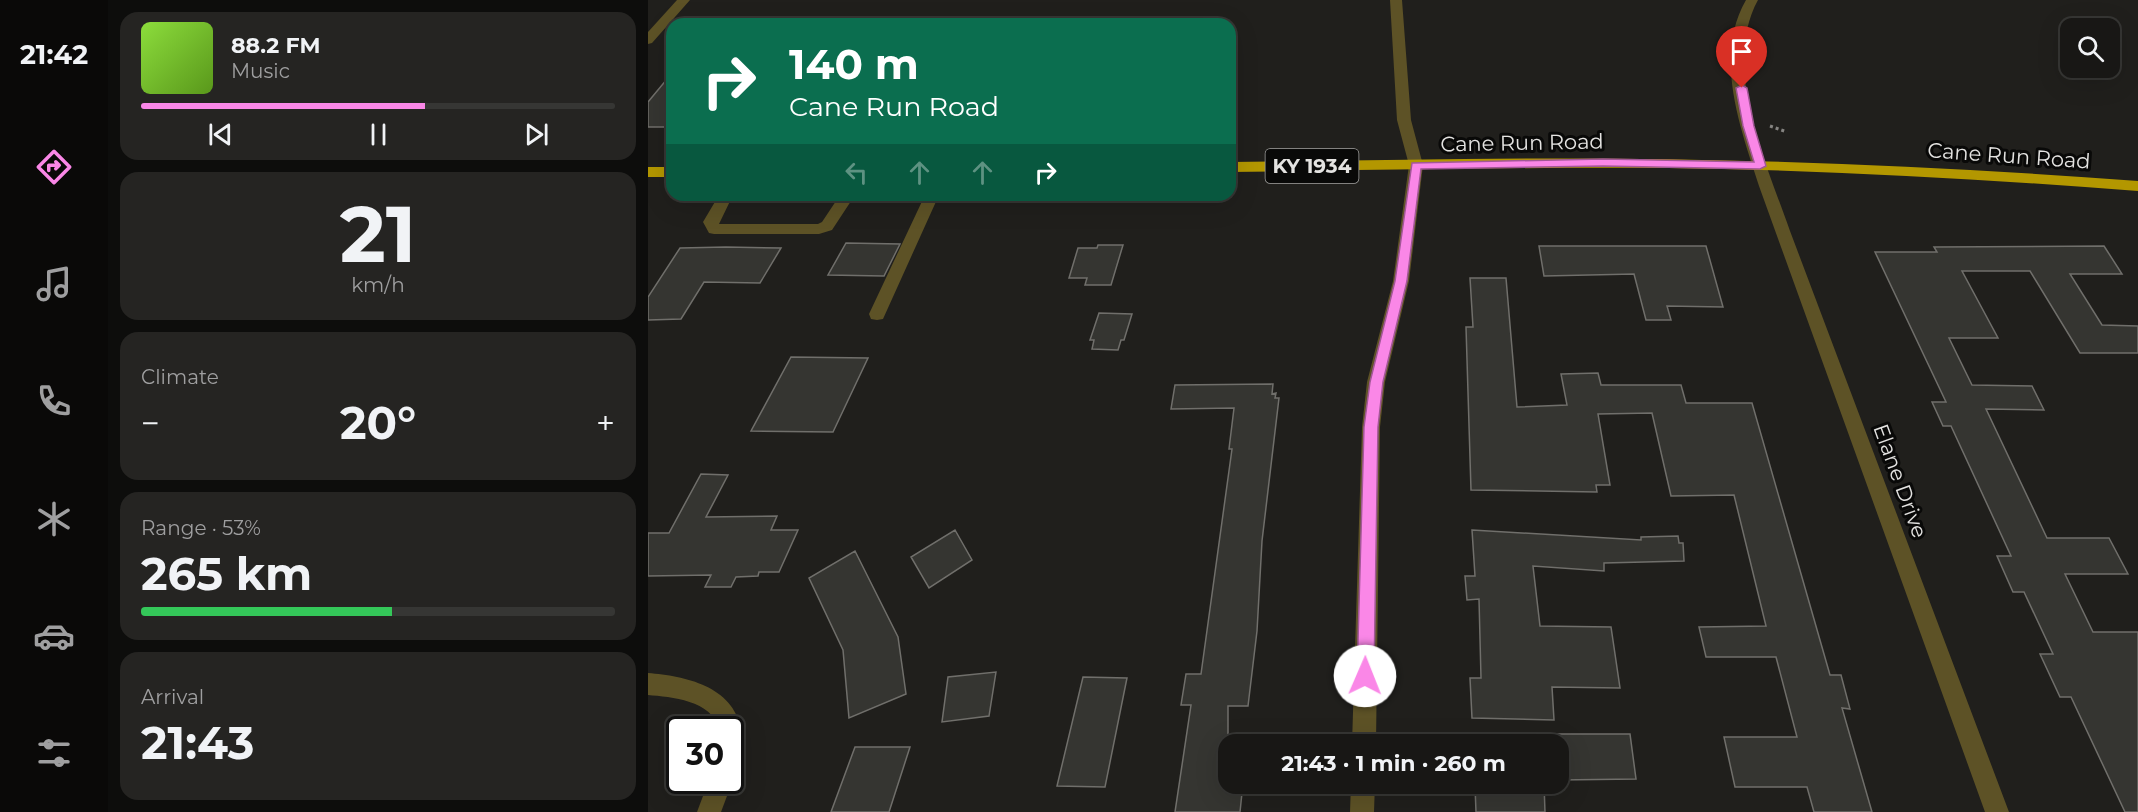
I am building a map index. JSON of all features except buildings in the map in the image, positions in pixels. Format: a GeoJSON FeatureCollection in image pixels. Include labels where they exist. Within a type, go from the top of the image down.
{"type":"FeatureCollection","features":[{"type":"Feature","properties":{"kind":"highway","name":"Cane Run Road"},"geometry":{"type":"LineString","coordinates":[[1236,167],[1603,163],[1760,166],[1911,171],[2138,186]]}},
{"type":"Feature","properties":{"kind":"highway"},"geometry":{"type":"LineString","coordinates":[[648,172],[666,172]]}},
{"type":"Feature","properties":{"kind":"street"},"geometry":{"type":"LineString","coordinates":[[668,18],[684,0]]}},
{"type":"Feature","properties":{"kind":"street"},"geometry":{"type":"LineString","coordinates":[[1364,734],[1371,427],[1376,382],[1401,281],[1416,165],[1404,120],[1396,0]]}},
{"type":"Feature","properties":{"kind":"street","name":"Elane Drive"},"geometry":{"type":"LineString","coordinates":[[1752,0],[1739,35],[1738,70],[1748,126],[1760,166],[1786,243],[1997,812]]}},
{"type":"Feature","properties":{"kind":"street"},"geometry":{"type":"LineString","coordinates":[[648,40],[666,20]]}},
{"type":"Feature","properties":{"kind":"street"},"geometry":{"type":"LineString","coordinates":[[723,201],[711,222],[714,229],[819,229],[827,226],[844,201]]}},
{"type":"Feature","properties":{"kind":"street"},"geometry":{"type":"LineString","coordinates":[[877,314],[929,201]]}},
{"type":"Feature","properties":{"kind":"street"},"geometry":{"type":"LineString","coordinates":[[648,684],[683,686],[703,694],[726,716]]}},
{"type":"Feature","properties":{"kind":"street"},"geometry":{"type":"LineString","coordinates":[[709,812],[716,794]]}},
{"type":"Feature","properties":{"kind":"street"},"geometry":{"type":"LineString","coordinates":[[1362,812],[1363,794]]}},
{"type":"Feature","properties":{"kind":"route"},"geometry":{"type":"LineString","coordinates":[[1365,676],[1371,427],[1376,382],[1401,281],[1416,165],[1603,163],[1760,166],[1748,126],[1742,88]]}}]}
